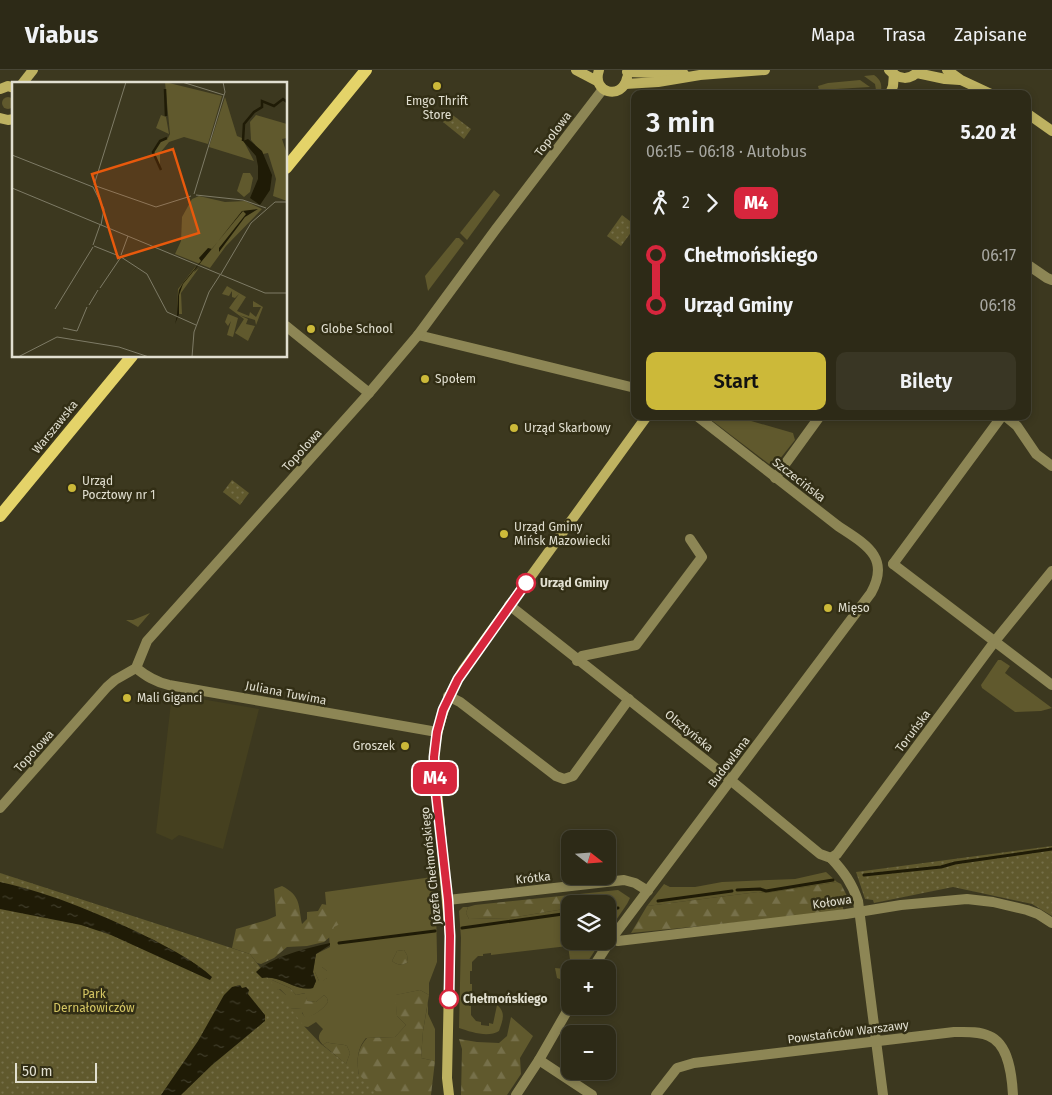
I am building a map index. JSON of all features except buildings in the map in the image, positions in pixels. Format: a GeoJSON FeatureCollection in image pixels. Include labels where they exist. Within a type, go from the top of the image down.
{"type":"FeatureCollection","features":[{"type":"Feature","properties":{"kind":"main road"},"geometry":{"type":"LineString","coordinates":[[288,166],[366,70]]}},
{"type":"Feature","properties":{"kind":"main road","name":"Warszawska"},"geometry":{"type":"LineString","coordinates":[[0,516],[130,358]]}},
{"type":"Feature","properties":{"kind":"street"},"geometry":{"type":"LineString","coordinates":[[24,82],[33,70]]}},
{"type":"Feature","properties":{"kind":"street"},"geometry":{"type":"LineString","coordinates":[[576,70],[614,92],[623,88],[626,84],[626,71],[700,75]]}},
{"type":"Feature","properties":{"kind":"street"},"geometry":{"type":"LineString","coordinates":[[599,70],[600,85]]}},
{"type":"Feature","properties":{"kind":"street"},"geometry":{"type":"LineString","coordinates":[[626,84],[658,82],[700,75],[765,70]]}},
{"type":"Feature","properties":{"kind":"street"},"geometry":{"type":"LineString","coordinates":[[947,70],[983,90]]}},
{"type":"Feature","properties":{"kind":"street"},"geometry":{"type":"LineString","coordinates":[[892,90],[892,72],[905,78]]}},
{"type":"Feature","properties":{"kind":"street"},"geometry":{"type":"LineString","coordinates":[[898,90],[905,78],[918,72],[945,79],[962,80]]}},
{"type":"Feature","properties":{"kind":"street","name":"Topolowa"},"geometry":{"type":"LineString","coordinates":[[0,808],[107,687],[136,668],[147,641],[369,393],[418,335],[600,85]]}},
{"type":"Feature","properties":{"kind":"street"},"geometry":{"type":"LineString","coordinates":[[0,89],[8,86],[12,87]]}},
{"type":"Feature","properties":{"kind":"street"},"geometry":{"type":"LineString","coordinates":[[1031,117],[1052,131]]}},
{"type":"Feature","properties":{"kind":"street"},"geometry":{"type":"LineString","coordinates":[[1031,267],[1052,280]]}},
{"type":"Feature","properties":{"kind":"street"},"geometry":{"type":"LineString","coordinates":[[288,328],[369,393]]}},
{"type":"Feature","properties":{"kind":"street"},"geometry":{"type":"LineString","coordinates":[[418,335],[631,387]]}},
{"type":"Feature","properties":{"kind":"street","name":"Józefa Chełmońskiego"},"geometry":{"type":"LineString","coordinates":[[449,1095],[447,1078],[450,936],[448,900],[434,775],[434,748],[437,732],[448,696],[463,670],[644,420]]}},
{"type":"Feature","properties":{"kind":"street","name":"Szczecińska"},"geometry":{"type":"LineString","coordinates":[[702,420],[775,478],[862,542],[873,553],[879,567]]}},
{"type":"Feature","properties":{"kind":"street"},"geometry":{"type":"LineString","coordinates":[[775,478],[817,420]]}},
{"type":"Feature","properties":{"kind":"street"},"geometry":{"type":"LineString","coordinates":[[879,567],[893,564],[1001,420]]}},
{"type":"Feature","properties":{"kind":"street"},"geometry":{"type":"LineString","coordinates":[[1009,420],[1017,426],[1036,454],[1052,466]]}},
{"type":"Feature","properties":{"kind":"street"},"geometry":{"type":"LineString","coordinates":[[577,661],[582,656],[636,645],[702,557],[690,539]]}},
{"type":"Feature","properties":{"kind":"street"},"geometry":{"type":"LineString","coordinates":[[893,564],[1052,685]]}},
{"type":"Feature","properties":{"kind":"street","name":"Budowlana"},"geometry":{"type":"LineString","coordinates":[[616,933],[871,593],[878,578],[879,567]]}},
{"type":"Feature","properties":{"kind":"street","name":"Toruńska"},"geometry":{"type":"LineString","coordinates":[[832,858],[837,854],[995,642],[1052,571]]}},
{"type":"Feature","properties":{"kind":"street","name":"Olsztyńska"},"geometry":{"type":"LineString","coordinates":[[509,606],[577,661],[629,699],[820,854],[832,858]]}},
{"type":"Feature","properties":{"kind":"street","name":"Juliana Tuwima"},"geometry":{"type":"LineString","coordinates":[[136,668],[159,683],[437,732]]}},
{"type":"Feature","properties":{"kind":"street"},"geometry":{"type":"LineString","coordinates":[[448,696],[460,702],[556,776],[564,779],[572,776],[629,699]]}},
{"type":"Feature","properties":{"kind":"street"},"geometry":{"type":"LineString","coordinates":[[832,858],[852,884],[858,901],[883,1095]]}},
{"type":"Feature","properties":{"kind":"street","name":"Krótka"},"geometry":{"type":"LineString","coordinates":[[448,900],[624,880],[635,883],[648,892]]}},
{"type":"Feature","properties":{"kind":"street","name":"Kołowa"},"geometry":{"type":"LineString","coordinates":[[616,940],[967,899],[993,902],[1027,910],[1052,923]]}},
{"type":"Feature","properties":{"kind":"street"},"geometry":{"type":"LineString","coordinates":[[516,1095],[565,1015]]}},
{"type":"Feature","properties":{"kind":"street","name":"Powstańców Warszawy"},"geometry":{"type":"LineString","coordinates":[[656,1095],[677,1068],[694,1063],[954,1032],[988,1035],[999,1044],[1008,1062],[1013,1095]]}},
{"type":"Feature","properties":{"kind":"street"},"geometry":{"type":"LineString","coordinates":[[539,1060],[592,1095]]}},
{"type":"Feature","properties":{"kind":"street","name":"Józefa Chełmońskiego"},"geometry":{"type":"LineString","coordinates":[[442,1095],[447,1078]]}},
{"type":"Feature","properties":{"kind":"shaded area"},"geometry":{"type":"Polygon","coordinates":[[[172,694],[259,709],[223,849],[179,835],[172,840],[156,833],[172,694]]]}},
{"type":"Feature","properties":{"kind":"green space"},"geometry":{"type":"Polygon","coordinates":[[[874,75],[880,82],[881,90],[876,90],[875,84],[864,76],[874,75]]]}},
{"type":"Feature","properties":{"kind":"green space"},"geometry":{"type":"Polygon","coordinates":[[[860,80],[870,87],[819,90],[818,86],[828,83],[860,80]]]}},
{"type":"Feature","properties":{"kind":"green space"},"geometry":{"type":"Polygon","coordinates":[[[6,97],[12,99],[12,107],[6,109],[2,105],[2,101],[6,97]]]}},
{"type":"Feature","properties":{"kind":"green space"},"geometry":{"type":"Polygon","coordinates":[[[450,113],[471,129],[464,139],[443,122],[450,113]]]}},
{"type":"Feature","properties":{"kind":"green space"},"geometry":{"type":"Polygon","coordinates":[[[494,190],[500,195],[467,240],[460,233],[494,190]]]}},
{"type":"Feature","properties":{"kind":"green space"},"geometry":{"type":"Polygon","coordinates":[[[622,215],[631,222],[631,232],[621,246],[607,236],[622,215]]]}},
{"type":"Feature","properties":{"kind":"green space"},"geometry":{"type":"Polygon","coordinates":[[[456,238],[459,238],[464,243],[428,291],[425,276],[456,238]]]}},
{"type":"Feature","properties":{"kind":"green space"},"geometry":{"type":"Polygon","coordinates":[[[711,420],[748,420],[793,433],[795,440],[779,460],[769,464],[711,420]]]}},
{"type":"Feature","properties":{"kind":"green space"},"geometry":{"type":"Polygon","coordinates":[[[232,480],[249,493],[240,505],[223,492],[232,480]]]}},
{"type":"Feature","properties":{"kind":"green space"},"geometry":{"type":"Polygon","coordinates":[[[150,613],[138,627],[126,620],[133,620],[150,613]]]}},
{"type":"Feature","properties":{"kind":"green space"},"geometry":{"type":"Polygon","coordinates":[[[998,660],[1010,666],[1005,673],[1052,708],[1041,711],[1015,712],[982,688],[981,685],[998,660]]]}},
{"type":"Feature","properties":{"kind":"green space"},"geometry":{"type":"Polygon","coordinates":[[[1052,846],[1052,916],[1032,904],[953,887],[874,903],[873,900],[865,899],[856,872],[1052,846]]]}},
{"type":"Feature","properties":{"kind":"green space"},"geometry":{"type":"Polygon","coordinates":[[[826,872],[837,882],[766,893],[758,892],[647,906],[664,884],[670,887],[695,887],[722,882],[795,879],[826,872]]]}},
{"type":"Feature","properties":{"kind":"green space","name":"Park Dernałowiczów"},"geometry":{"type":"Polygon","coordinates":[[[0,873],[250,954],[303,1025],[321,1044],[354,1070],[380,1095],[0,1095],[0,873]]]}},
{"type":"Feature","properties":{"kind":"green space"},"geometry":{"type":"Polygon","coordinates":[[[432,877],[436,907],[437,962],[429,983],[429,995],[420,990],[396,995],[397,1016],[406,1025],[395,1037],[366,1038],[360,1047],[358,1056],[359,1077],[346,1064],[350,1053],[347,1046],[327,1042],[323,1045],[319,1037],[323,1029],[316,1022],[308,1027],[300,1026],[281,1004],[257,982],[264,978],[270,978],[306,989],[313,988],[316,981],[313,972],[316,954],[330,947],[325,892],[432,877]],[[404,950],[397,951],[392,961],[399,964],[408,962],[404,950]],[[315,967],[319,981],[327,978],[327,971],[322,967],[315,967]],[[272,980],[266,981],[265,985],[268,991],[279,989],[286,995],[286,1006],[303,1009],[302,1013],[305,1017],[318,1012],[328,1002],[324,995],[316,1002],[307,1001],[305,993],[296,995],[290,988],[272,980]]]}},
{"type":"Feature","properties":{"kind":"green space"},"geometry":{"type":"Polygon","coordinates":[[[837,882],[841,884],[850,902],[843,905],[843,912],[631,933],[647,906],[758,892],[766,893],[837,882]]]}},
{"type":"Feature","properties":{"kind":"green space"},"geometry":{"type":"Polygon","coordinates":[[[282,886],[296,897],[302,924],[307,919],[307,912],[318,911],[322,904],[338,907],[342,915],[340,924],[334,927],[331,936],[324,942],[307,946],[287,947],[274,958],[261,964],[257,963],[250,954],[232,948],[236,929],[276,916],[274,889],[282,886]]]}},
{"type":"Feature","properties":{"kind":"green space"},"geometry":{"type":"Polygon","coordinates":[[[618,890],[630,898],[627,904],[616,904],[616,895],[570,895],[618,890]]]}},
{"type":"Feature","properties":{"kind":"green space"},"geometry":{"type":"Polygon","coordinates":[[[561,896],[561,910],[510,918],[469,919],[466,913],[468,907],[561,896]]]}},
{"type":"Feature","properties":{"kind":"green space"},"geometry":{"type":"Polygon","coordinates":[[[616,904],[627,904],[616,920],[616,904]]]}},
{"type":"Feature","properties":{"kind":"green space"},"geometry":{"type":"Polygon","coordinates":[[[463,907],[468,907],[466,913],[469,919],[510,918],[561,910],[561,947],[491,955],[491,953],[483,954],[483,956],[478,956],[472,962],[470,984],[472,984],[472,993],[469,994],[471,1015],[476,1021],[481,1022],[481,1025],[489,1026],[489,1023],[493,1024],[497,1005],[502,1010],[503,1016],[499,1031],[495,1033],[474,1033],[459,1028],[461,938],[459,911],[463,907]]]}},
{"type":"Feature","properties":{"kind":"green space"},"geometry":{"type":"Polygon","coordinates":[[[404,950],[408,962],[399,964],[392,961],[397,951],[404,950]]]}},
{"type":"Feature","properties":{"kind":"green space"},"geometry":{"type":"Polygon","coordinates":[[[569,950],[595,950],[589,960],[570,960],[569,950]]]}},
{"type":"Feature","properties":{"kind":"green space"},"geometry":{"type":"Polygon","coordinates":[[[315,967],[322,967],[327,971],[327,978],[319,981],[315,967]]]}},
{"type":"Feature","properties":{"kind":"green space"},"geometry":{"type":"Polygon","coordinates":[[[555,968],[561,969],[561,980],[557,978],[555,968]]]}},
{"type":"Feature","properties":{"kind":"green space"},"geometry":{"type":"Polygon","coordinates":[[[269,980],[290,988],[296,995],[306,993],[307,1001],[316,1002],[324,995],[328,1002],[318,1012],[305,1018],[302,1009],[285,1006],[286,995],[280,989],[273,991],[269,980]]]}},
{"type":"Feature","properties":{"kind":"green space"},"geometry":{"type":"Polygon","coordinates":[[[420,990],[429,995],[421,1058],[435,1061],[431,1095],[379,1095],[359,1077],[359,1052],[367,1038],[395,1037],[406,1025],[397,1016],[395,995],[420,990]]]}},
{"type":"Feature","properties":{"kind":"green space"},"geometry":{"type":"Polygon","coordinates":[[[428,1002],[428,1014],[435,1029],[435,1061],[421,1058],[428,1002]]]}},
{"type":"Feature","properties":{"kind":"green space"},"geometry":{"type":"Polygon","coordinates":[[[511,1017],[533,1036],[520,1058],[521,1074],[507,1095],[461,1095],[462,1049],[459,1039],[499,1043],[507,1036],[511,1017]]]}},
{"type":"Feature","properties":{"kind":"green space"},"geometry":{"type":"Polygon","coordinates":[[[327,1042],[347,1046],[350,1053],[346,1064],[323,1045],[327,1042]]]}},
{"type":"Feature","properties":{"kind":"water"},"geometry":{"type":"Polygon","coordinates":[[[0,882],[39,892],[79,906],[117,923],[177,953],[199,966],[212,977],[210,980],[111,935],[81,925],[0,909],[0,882]]]}},
{"type":"Feature","properties":{"kind":"water"},"geometry":{"type":"Polygon","coordinates":[[[330,943],[330,945],[316,954],[313,972],[316,981],[313,988],[300,988],[275,978],[262,978],[256,972],[263,966],[281,957],[330,943]]]}},
{"type":"Feature","properties":{"kind":"water"},"geometry":{"type":"Polygon","coordinates":[[[240,985],[242,988],[246,987],[249,990],[248,994],[265,1015],[265,1021],[212,1065],[181,1095],[161,1095],[198,1041],[224,995],[232,987],[240,985]]]}},
{"type":"Feature","properties":{"kind":"waterway"},"geometry":{"type":"LineString","coordinates":[[864,875],[941,867],[955,863],[1052,849]]}},
{"type":"Feature","properties":{"kind":"waterway"},"geometry":{"type":"LineString","coordinates":[[737,890],[760,889],[766,891],[833,880]]}},
{"type":"Feature","properties":{"kind":"waterway"},"geometry":{"type":"LineString","coordinates":[[658,901],[732,891]]}},
{"type":"Feature","properties":{"kind":"waterway"},"geometry":{"type":"LineString","coordinates":[[462,928],[561,914]]}},
{"type":"Feature","properties":{"kind":"waterway"},"geometry":{"type":"LineString","coordinates":[[339,943],[435,931]]}},
{"type":"Feature","properties":{"kind":"bus line","name":"M4"},"geometry":{"type":"LineString","coordinates":[[449,999],[450,936],[448,900],[434,775],[434,748],[448,696],[474,654],[526,583]]}},
{"type":"Feature","properties":{"kind":"place","name":"Emgo Thrift Store"},"geometry":{"type":"Point","coordinates":[437,86]}},
{"type":"Feature","properties":{"kind":"place","name":"Globe School"},"geometry":{"type":"Point","coordinates":[311,329]}},
{"type":"Feature","properties":{"kind":"place","name":"Społem"},"geometry":{"type":"Point","coordinates":[425,379]}},
{"type":"Feature","properties":{"kind":"place","name":"Urząd Skarbowy"},"geometry":{"type":"Point","coordinates":[514,428]}},
{"type":"Feature","properties":{"kind":"place","name":"Urząd Pocztowy nr 1"},"geometry":{"type":"Point","coordinates":[72,488]}},
{"type":"Feature","properties":{"kind":"place","name":"Urząd Gminy Mińsk Mazowiecki"},"geometry":{"type":"Point","coordinates":[504,534]}},
{"type":"Feature","properties":{"kind":"place","name":"Urząd Gminy"},"geometry":{"type":"Point","coordinates":[526,583]}},
{"type":"Feature","properties":{"kind":"place","name":"Mięso"},"geometry":{"type":"Point","coordinates":[828,608]}},
{"type":"Feature","properties":{"kind":"place","name":"Mali Giganci"},"geometry":{"type":"Point","coordinates":[127,698]}},
{"type":"Feature","properties":{"kind":"place","name":"Groszek"},"geometry":{"type":"Point","coordinates":[405,746]}},
{"type":"Feature","properties":{"kind":"place","name":"Chełmońskiego"},"geometry":{"type":"Point","coordinates":[449,999]}}]}
